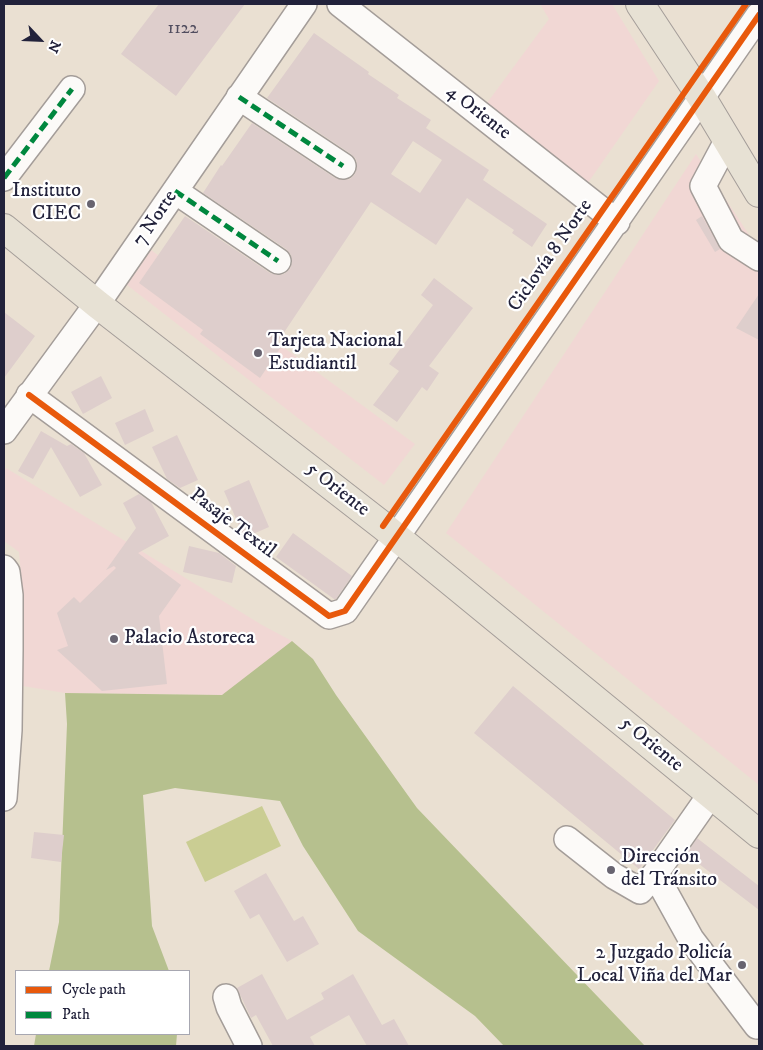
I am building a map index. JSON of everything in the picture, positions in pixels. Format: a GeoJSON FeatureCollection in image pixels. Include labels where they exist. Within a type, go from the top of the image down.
{"type":"FeatureCollection","features":[{"type":"Feature","properties":{"kind":"main road"},"geometry":{"type":"LineString","coordinates":[[640,4],[702,98],[759,193]]}},
{"type":"Feature","properties":{"kind":"main road","name":"5 Oriente"},"geometry":{"type":"LineString","coordinates":[[4,228],[97,304],[397,538],[759,834]]}},
{"type":"Feature","properties":{"kind":"street","name":"7 Norte"},"geometry":{"type":"LineString","coordinates":[[5,424],[97,304],[304,4]]}},
{"type":"Feature","properties":{"kind":"street","name":"4 Oriente"},"geometry":{"type":"LineString","coordinates":[[340,4],[617,222]]}},
{"type":"Feature","properties":{"kind":"street"},"geometry":{"type":"LineString","coordinates":[[397,538],[759,15]]}},
{"type":"Feature","properties":{"kind":"street"},"geometry":{"type":"LineString","coordinates":[[4,178],[72,89]]}},
{"type":"Feature","properties":{"kind":"street"},"geometry":{"type":"LineString","coordinates":[[240,97],[343,166]]}},
{"type":"Feature","properties":{"kind":"street"},"geometry":{"type":"LineString","coordinates":[[727,141],[703,186],[731,240],[759,258]]}},
{"type":"Feature","properties":{"kind":"street"},"geometry":{"type":"LineString","coordinates":[[175,191],[278,261]]}},
{"type":"Feature","properties":{"kind":"street","name":"Pasaje Textil"},"geometry":{"type":"LineString","coordinates":[[29,395],[329,616],[345,611],[397,538]]}},
{"type":"Feature","properties":{"kind":"street"},"geometry":{"type":"LineString","coordinates":[[4,568],[7,572],[10,595],[10,649],[9,730],[4,798]]}},
{"type":"Feature","properties":{"kind":"street"},"geometry":{"type":"LineString","coordinates":[[567,839],[614,876],[640,891],[655,874],[712,794]]}},
{"type":"Feature","properties":{"kind":"street"},"geometry":{"type":"LineString","coordinates":[[655,874],[691,939],[757,1026],[759,1024]]}},
{"type":"Feature","properties":{"kind":"street"},"geometry":{"type":"LineString","coordinates":[[226,997],[229,1007],[249,1046]]}},
{"type":"Feature","properties":{"kind":"shaded area"},"geometry":{"type":"Polygon","coordinates":[[[540,4],[612,4],[659,81],[585,187],[484,107],[549,19],[540,4]]]}},
{"type":"Feature","properties":{"kind":"shaded area"},"geometry":{"type":"Polygon","coordinates":[[[696,154],[759,250],[759,785],[446,533],[696,154]]]}},
{"type":"Feature","properties":{"kind":"shaded area"},"geometry":{"type":"Polygon","coordinates":[[[151,250],[415,444],[384,485],[127,285],[151,250]]]}},
{"type":"Feature","properties":{"kind":"shaded area"},"geometry":{"type":"Polygon","coordinates":[[[6,468],[262,625],[292,641],[313,659],[297,683],[222,695],[65,693],[23,686],[23,597],[19,552],[4,541],[4,472],[6,468]]]}},
{"type":"Feature","properties":{"kind":"green space"},"geometry":{"type":"Polygon","coordinates":[[[292,641],[313,659],[336,695],[417,808],[645,1046],[504,1046],[475,1016],[358,931],[303,846],[280,801],[175,788],[143,795],[152,926],[169,970],[49,970],[59,922],[67,724],[65,693],[222,695],[292,641]]]}},
{"type":"Feature","properties":{"kind":"green space"},"geometry":{"type":"Polygon","coordinates":[[[262,806],[281,846],[205,882],[186,842],[262,806]]]}},
{"type":"Feature","properties":{"kind":"green space"},"geometry":{"type":"Polygon","coordinates":[[[36,1035],[177,1035],[176,1046],[34,1046],[36,1035]]]}},
{"type":"Feature","properties":{"kind":"building"},"geometry":{"type":"Polygon","coordinates":[[[159,4],[245,4],[176,96],[121,54],[159,4]]]}},
{"type":"Feature","properties":{"kind":"building"},"geometry":{"type":"Polygon","coordinates":[[[314,33],[399,95],[397,98],[431,120],[426,128],[489,170],[483,180],[547,224],[532,247],[512,233],[514,230],[467,198],[436,245],[371,202],[277,343],[281,347],[260,378],[200,334],[203,330],[139,283],[185,216],[270,273],[284,274],[290,269],[291,255],[286,249],[203,193],[221,165],[252,123],[335,178],[350,179],[355,174],[357,166],[356,159],[351,154],[267,98],[314,33]],[[413,141],[391,174],[420,193],[442,160],[413,141]]]}},
{"type":"Feature","properties":{"kind":"building"},"geometry":{"type":"Polygon","coordinates":[[[702,216],[720,249],[715,252],[696,220],[702,216]]]}},
{"type":"Feature","properties":{"kind":"building"},"geometry":{"type":"Polygon","coordinates":[[[434,278],[473,308],[429,366],[439,373],[427,391],[422,387],[397,422],[373,405],[399,371],[389,364],[433,305],[421,295],[434,278]]]}},
{"type":"Feature","properties":{"kind":"building"},"geometry":{"type":"Polygon","coordinates":[[[759,294],[759,340],[736,328],[759,294]]]}},
{"type":"Feature","properties":{"kind":"building"},"geometry":{"type":"Polygon","coordinates":[[[4,312],[35,336],[4,378],[4,312]]]}},
{"type":"Feature","properties":{"kind":"building"},"geometry":{"type":"Polygon","coordinates":[[[101,376],[112,398],[83,414],[71,392],[101,376]]]}},
{"type":"Feature","properties":{"kind":"building"},"geometry":{"type":"Polygon","coordinates":[[[145,409],[154,431],[125,445],[115,423],[145,409]]]}},
{"type":"Feature","properties":{"kind":"building"},"geometry":{"type":"Polygon","coordinates":[[[41,431],[67,446],[71,444],[84,453],[102,485],[80,497],[51,447],[33,479],[18,471],[41,431]]]}},
{"type":"Feature","properties":{"kind":"building"},"geometry":{"type":"Polygon","coordinates":[[[177,435],[198,480],[180,488],[167,479],[152,447],[177,435]]]}},
{"type":"Feature","properties":{"kind":"building"},"geometry":{"type":"Polygon","coordinates":[[[249,480],[269,527],[246,537],[243,535],[224,491],[249,480]]]}},
{"type":"Feature","properties":{"kind":"building","name":"Palacio Astoreca"},"geometry":{"type":"Polygon","coordinates":[[[139,494],[151,502],[169,536],[138,553],[181,585],[159,616],[167,684],[102,691],[57,650],[68,646],[57,613],[74,597],[80,603],[116,568],[114,566],[106,570],[136,528],[123,503],[139,494]]]}},
{"type":"Feature","properties":{"kind":"building"},"geometry":{"type":"Polygon","coordinates":[[[293,533],[352,576],[336,599],[276,557],[293,533]]]}},
{"type":"Feature","properties":{"kind":"building"},"geometry":{"type":"Polygon","coordinates":[[[189,546],[219,553],[236,566],[232,583],[183,572],[189,546]]]}},
{"type":"Feature","properties":{"kind":"building"},"geometry":{"type":"Polygon","coordinates":[[[513,686],[675,820],[639,869],[474,733],[513,686]]]}},
{"type":"Feature","properties":{"kind":"building"},"geometry":{"type":"Polygon","coordinates":[[[34,832],[64,835],[61,862],[31,858],[34,832]]]}},
{"type":"Feature","properties":{"kind":"building"},"geometry":{"type":"Polygon","coordinates":[[[697,838],[759,886],[759,910],[686,854],[697,838]]]}},
{"type":"Feature","properties":{"kind":"building"},"geometry":{"type":"Polygon","coordinates":[[[266,873],[294,921],[303,916],[319,944],[287,962],[259,914],[250,919],[234,891],[266,873]]]}},
{"type":"Feature","properties":{"kind":"building"},"geometry":{"type":"Polygon","coordinates":[[[262,974],[287,1020],[324,999],[321,993],[353,974],[382,1025],[394,1019],[409,1046],[367,1046],[349,1015],[310,1037],[315,1046],[273,1046],[256,1015],[251,1018],[237,988],[262,974]]]}},
{"type":"Feature","properties":{"kind":"marked path"},"geometry":{"type":"LineString","coordinates":[[4,178],[72,89]]}},
{"type":"Feature","properties":{"kind":"marked path"},"geometry":{"type":"LineString","coordinates":[[239,97],[343,166]]}},
{"type":"Feature","properties":{"kind":"marked path"},"geometry":{"type":"LineString","coordinates":[[175,191],[278,261]]}},
{"type":"Feature","properties":{"kind":"cycle path","name":"Ciclovía 8 Norte"},"geometry":{"type":"LineString","coordinates":[[383,526],[746,4]]}},
{"type":"Feature","properties":{"kind":"cycle path"},"geometry":{"type":"LineString","coordinates":[[29,395],[329,616],[345,611],[759,15]]}},
{"type":"Feature","properties":{"kind":"place","name":"Instituto CIEC"},"geometry":{"type":"Point","coordinates":[91,204]}},
{"type":"Feature","properties":{"kind":"place","name":"Tarjeta Nacional Estudiantil"},"geometry":{"type":"Point","coordinates":[258,353]}},
{"type":"Feature","properties":{"kind":"place","name":"Palacio Astoreca"},"geometry":{"type":"Point","coordinates":[114,639]}},
{"type":"Feature","properties":{"kind":"place","name":"Dirección del Tránsito"},"geometry":{"type":"Point","coordinates":[611,870]}},
{"type":"Feature","properties":{"kind":"place","name":"2 Juzgado Policía Local Viña del Mar"},"geometry":{"type":"Point","coordinates":[742,965]}}]}
